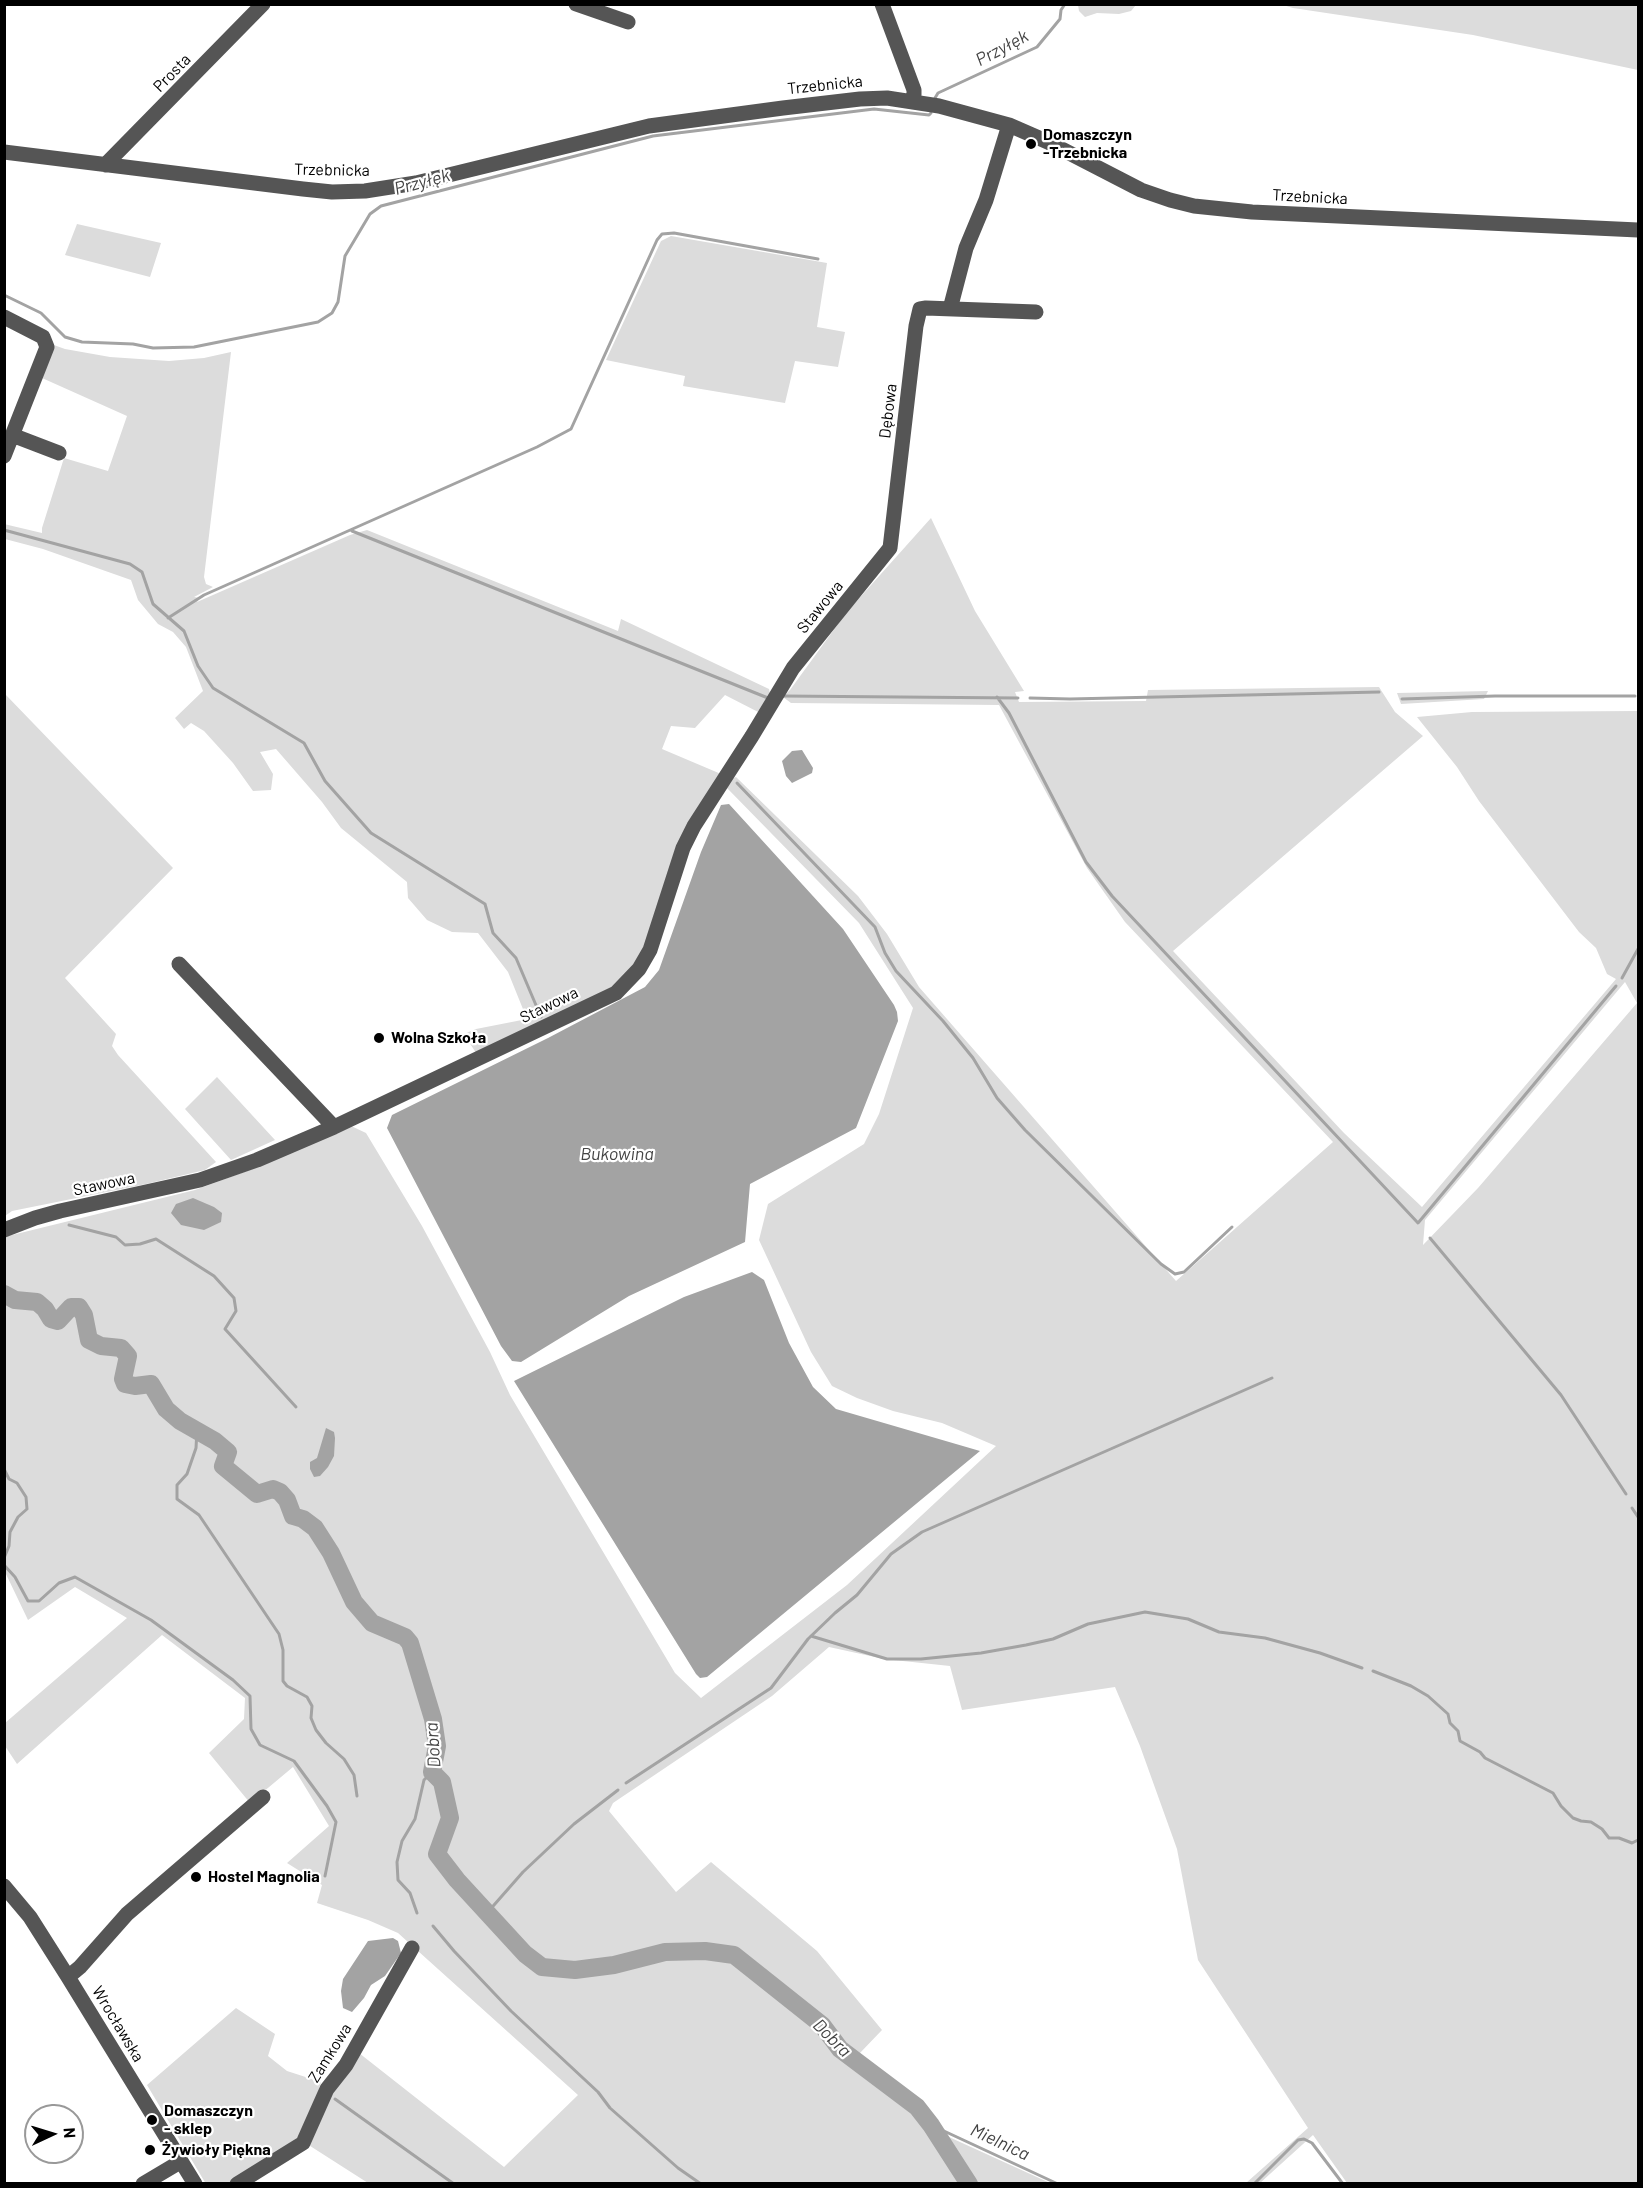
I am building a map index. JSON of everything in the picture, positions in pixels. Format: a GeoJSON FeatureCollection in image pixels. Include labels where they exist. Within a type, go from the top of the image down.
{"type":"FeatureCollection","features":[{"type":"Feature","properties":{"kind":"street","name":"Prosta"},"geometry":{"type":"LineString","coordinates":[[105,165],[263,4]]}},
{"type":"Feature","properties":{"kind":"street"},"geometry":{"type":"LineString","coordinates":[[576,4],[628,22]]}},
{"type":"Feature","properties":{"kind":"street"},"geometry":{"type":"LineString","coordinates":[[882,4],[918,102]]}},
{"type":"Feature","properties":{"kind":"street","name":"Trzebnicka"},"geometry":{"type":"LineString","coordinates":[[4,152],[303,189],[332,192],[365,191],[416,183],[620,132],[679,121],[860,99],[887,98],[939,106],[1009,125],[1048,142],[1141,190],[1194,206],[1252,212],[1638,230]]}},
{"type":"Feature","properties":{"kind":"street"},"geometry":{"type":"LineString","coordinates":[[950,309],[966,248],[986,200],[1009,125]]}},
{"type":"Feature","properties":{"kind":"street","name":"Dębowa"},"geometry":{"type":"LineString","coordinates":[[890,549],[918,314],[921,309],[1036,312]]}},
{"type":"Feature","properties":{"kind":"street"},"geometry":{"type":"LineString","coordinates":[[4,317],[43,337],[46,347],[4,456]]}},
{"type":"Feature","properties":{"kind":"street"},"geometry":{"type":"LineString","coordinates":[[12,435],[59,453]]}},
{"type":"Feature","properties":{"kind":"street","name":"Stawowa"},"geometry":{"type":"LineString","coordinates":[[4,1230],[60,1211],[200,1180],[257,1160],[334,1127],[616,993],[628,983],[650,950],[683,848],[694,826],[753,736],[793,668],[890,549]]}},
{"type":"Feature","properties":{"kind":"street"},"geometry":{"type":"LineString","coordinates":[[179,964],[334,1127]]}},
{"type":"Feature","properties":{"kind":"street"},"geometry":{"type":"LineString","coordinates":[[68,1977],[80,1967],[127,1914],[263,1797]]}},
{"type":"Feature","properties":{"kind":"street","name":"Wrocławska"},"geometry":{"type":"LineString","coordinates":[[4,1886],[30,1917],[195,2184]]}},
{"type":"Feature","properties":{"kind":"street","name":"Zamkowa"},"geometry":{"type":"LineString","coordinates":[[237,2184],[303,2143],[327,2089],[346,2065],[412,1948]]}},
{"type":"Feature","properties":{"kind":"street"},"geometry":{"type":"LineString","coordinates":[[143,2184],[180,2162]]}},
{"type":"Feature","properties":{"kind":"shaded area"},"geometry":{"type":"Polygon","coordinates":[[[1078,4],[1136,5],[1131,11],[1119,14],[1097,13],[1085,17],[1079,11],[1078,4]]]}},
{"type":"Feature","properties":{"kind":"shaded area"},"geometry":{"type":"Polygon","coordinates":[[[1283,5],[1638,5],[1638,70],[1473,35],[1283,5]]]}},
{"type":"Feature","properties":{"kind":"shaded area"},"geometry":{"type":"Polygon","coordinates":[[[77,224],[161,243],[150,277],[65,255],[77,224]]]}},
{"type":"Feature","properties":{"kind":"shaded area"},"geometry":{"type":"Polygon","coordinates":[[[671,236],[827,263],[817,327],[845,332],[838,367],[795,361],[785,403],[683,386],[685,376],[606,360],[661,241],[671,236]]]}},
{"type":"Feature","properties":{"kind":"shaded area"},"geometry":{"type":"Polygon","coordinates":[[[51,344],[65,349],[110,357],[169,361],[204,358],[231,352],[204,577],[206,584],[213,587],[194,597],[200,598],[197,602],[350,535],[367,530],[618,631],[621,619],[769,689],[770,694],[762,714],[725,695],[695,728],[671,726],[662,749],[721,774],[645,955],[616,988],[476,1053],[464,1034],[476,1029],[527,1019],[508,972],[478,933],[452,932],[427,920],[408,898],[407,882],[341,828],[322,802],[276,749],[260,752],[273,774],[271,790],[253,791],[233,763],[204,731],[191,723],[184,729],[175,718],[203,691],[186,647],[173,632],[158,624],[138,600],[131,580],[43,549],[5,539],[4,524],[42,533],[64,458],[108,471],[127,416],[42,378],[51,344]]]}},
{"type":"Feature","properties":{"kind":"shaded area"},"geometry":{"type":"Polygon","coordinates":[[[931,518],[975,611],[1024,691],[1015,692],[1019,702],[1146,701],[1148,690],[1379,687],[1395,712],[1423,736],[1173,951],[1344,1133],[1422,1207],[1616,979],[1607,974],[1596,948],[1579,932],[1479,801],[1457,767],[1417,717],[1472,712],[1638,711],[1638,2183],[1347,2183],[1313,2135],[1260,2183],[1246,2183],[1308,2128],[1198,1960],[1177,1849],[1140,1746],[1115,1687],[962,1710],[950,1666],[884,1659],[829,1647],[772,1696],[613,1803],[609,1811],[676,1892],[711,1862],[817,1951],[882,2030],[859,2054],[844,2046],[827,2022],[748,1965],[733,1949],[710,1946],[665,1949],[615,1962],[588,1965],[554,1964],[536,1960],[507,1932],[503,1937],[539,1969],[554,1971],[576,1972],[614,1968],[667,1954],[731,1957],[817,2027],[847,2059],[938,2132],[1050,2183],[368,2183],[307,2144],[331,2096],[359,2053],[504,2167],[578,2095],[398,1933],[317,1903],[322,1885],[287,1863],[329,1826],[293,1767],[250,1803],[209,1753],[244,1719],[245,1698],[162,1635],[17,1764],[5,1746],[5,1723],[127,1618],[75,1587],[28,1620],[5,1572],[4,1237],[195,1190],[266,1164],[349,1125],[366,1133],[422,1226],[490,1352],[510,1395],[675,1673],[701,1698],[847,1585],[996,1446],[942,1423],[893,1411],[832,1386],[811,1352],[759,1240],[768,1204],[864,1144],[879,1114],[913,1008],[859,923],[727,788],[731,779],[736,777],[858,896],[887,934],[919,987],[1176,1281],[1333,1142],[1125,922],[1087,868],[999,705],[791,703],[783,697],[846,613],[931,518]],[[1625,982],[1425,1220],[1423,1245],[1478,1188],[1637,1003],[1625,982]]]}},
{"type":"Feature","properties":{"kind":"shaded area"},"geometry":{"type":"Polygon","coordinates":[[[1488,691],[1484,699],[1401,704],[1397,693],[1488,691]]]}},
{"type":"Feature","properties":{"kind":"shaded area"},"geometry":{"type":"Polygon","coordinates":[[[5,694],[173,868],[65,978],[116,1034],[112,1046],[118,1055],[216,1162],[205,1170],[12,1211],[5,1216],[5,694]]]}},
{"type":"Feature","properties":{"kind":"shaded area"},"geometry":{"type":"Polygon","coordinates":[[[217,1077],[275,1140],[231,1160],[185,1109],[217,1077]]]}},
{"type":"Feature","properties":{"kind":"shaded area"},"geometry":{"type":"Polygon","coordinates":[[[236,2008],[275,2034],[268,2056],[287,2071],[321,2082],[309,2123],[297,2138],[230,2184],[206,2184],[147,2085],[236,2008]]]}},
{"type":"Feature","properties":{"kind":"water"},"geometry":{"type":"Polygon","coordinates":[[[802,750],[813,768],[812,773],[792,783],[786,776],[782,761],[792,751],[802,750]]]}},
{"type":"Feature","properties":{"kind":"water","name":"Bukowina"},"geometry":{"type":"Polygon","coordinates":[[[729,804],[843,929],[894,1005],[898,1021],[856,1128],[750,1184],[745,1242],[629,1296],[521,1362],[512,1361],[501,1346],[387,1128],[392,1115],[645,987],[659,970],[701,852],[721,805],[729,804]]]}},
{"type":"Feature","properties":{"kind":"water"},"geometry":{"type":"Polygon","coordinates":[[[193,1198],[222,1213],[221,1222],[204,1230],[181,1225],[171,1213],[176,1204],[193,1198]]]}},
{"type":"Feature","properties":{"kind":"water"},"geometry":{"type":"Polygon","coordinates":[[[752,1272],[764,1280],[789,1343],[813,1387],[836,1409],[980,1451],[707,1677],[700,1678],[514,1381],[684,1297],[752,1272]]]}},
{"type":"Feature","properties":{"kind":"water"},"geometry":{"type":"Polygon","coordinates":[[[326,1428],[334,1432],[334,1456],[320,1476],[314,1477],[310,1469],[310,1462],[317,1458],[326,1428]]]}},
{"type":"Feature","properties":{"kind":"water"},"geometry":{"type":"Polygon","coordinates":[[[393,1938],[398,1941],[401,1953],[385,1976],[371,1985],[352,2012],[343,2008],[341,1991],[343,1979],[368,1941],[393,1938]]]}},
{"type":"Feature","properties":{"kind":"waterway","name":"Przyłęk"},"geometry":{"type":"LineString","coordinates":[[935,98],[938,93],[1037,47],[1060,19],[1061,10],[1065,4]]}},
{"type":"Feature","properties":{"kind":"waterway","name":"Przyłęk"},"geometry":{"type":"LineString","coordinates":[[4,295],[41,313],[65,337],[82,342],[133,344],[153,348],[194,347],[318,322],[332,313],[338,302],[345,256],[370,214],[381,206],[653,136],[874,109],[929,115],[931,113]]}},
{"type":"Feature","properties":{"kind":"waterway"},"geometry":{"type":"LineString","coordinates":[[168,618],[204,595],[537,447],[571,429],[657,240],[662,234],[674,233],[818,259]]}},
{"type":"Feature","properties":{"kind":"waterway"},"geometry":{"type":"LineString","coordinates":[[4,530],[130,564],[142,572],[153,604],[184,631],[198,666],[213,688],[304,743],[325,781],[371,833],[485,904],[493,933],[516,958],[541,1017]]}},
{"type":"Feature","properties":{"kind":"waterway"},"geometry":{"type":"LineString","coordinates":[[352,531],[768,698]]}},
{"type":"Feature","properties":{"kind":"waterway"},"geometry":{"type":"LineString","coordinates":[[1030,698],[1379,692]]}},
{"type":"Feature","properties":{"kind":"waterway"},"geometry":{"type":"LineString","coordinates":[[783,696],[1018,698]]}},
{"type":"Feature","properties":{"kind":"waterway"},"geometry":{"type":"LineString","coordinates":[[1402,699],[1495,696],[1635,696]]}},
{"type":"Feature","properties":{"kind":"waterway"},"geometry":{"type":"LineString","coordinates":[[997,697],[1009,713],[1086,862],[1112,896],[1418,1223],[1616,986]]}},
{"type":"Feature","properties":{"kind":"waterway"},"geometry":{"type":"LineString","coordinates":[[737,783],[875,927],[885,953],[896,971],[943,1021],[973,1058],[997,1098],[1025,1130],[1161,1264],[1175,1274],[1184,1272],[1232,1227]]}},
{"type":"Feature","properties":{"kind":"waterway"},"geometry":{"type":"LineString","coordinates":[[1622,978],[1638,949]]}},
{"type":"Feature","properties":{"kind":"waterway"},"geometry":{"type":"LineString","coordinates":[[69,1225],[116,1237],[125,1245],[140,1244],[156,1239],[214,1276],[234,1298],[236,1311],[225,1329],[296,1407]]}},
{"type":"Feature","properties":{"kind":"waterway"},"geometry":{"type":"LineString","coordinates":[[1430,1238],[1561,1395],[1626,1494]]}},
{"type":"Feature","properties":{"kind":"waterway","name":"Dobra"},"geometry":{"type":"LineString","coordinates":[[4,1294],[15,1300],[37,1302],[51,1319],[58,1321],[71,1307],[79,1307],[84,1315],[89,1340],[101,1346],[121,1348],[128,1356],[123,1379],[125,1384],[135,1386],[151,1384],[166,1409],[180,1421],[215,1441],[228,1452],[223,1466],[257,1494],[273,1489],[280,1492],[287,1500],[293,1516],[303,1519],[315,1528],[331,1553],[354,1602],[372,1623],[405,1637],[410,1643],[433,1719],[437,1746],[432,1772],[442,1782],[450,1818],[437,1854],[457,1880],[525,1954],[542,1967],[575,1970],[614,1965],[665,1952],[705,1951],[734,1955],[822,2025],[840,2049],[917,2107],[969,2184]]}},
{"type":"Feature","properties":{"kind":"waterway"},"geometry":{"type":"LineString","coordinates":[[626,1783],[771,1688],[808,1639],[857,1595],[891,1554],[922,1532],[1272,1378]]}},
{"type":"Feature","properties":{"kind":"waterway"},"geometry":{"type":"LineString","coordinates":[[197,1430],[196,1448],[187,1474],[177,1485],[177,1499],[199,1515],[279,1634],[283,1650],[283,1681],[287,1686],[307,1697],[312,1706],[311,1718],[316,1730],[326,1743],[344,1759],[354,1775],[357,1796]]}},
{"type":"Feature","properties":{"kind":"waterway"},"geometry":{"type":"LineString","coordinates":[[4,1469],[9,1479],[17,1483],[26,1497],[27,1509],[18,1517],[10,1532],[9,1546],[4,1558]]}},
{"type":"Feature","properties":{"kind":"waterway"},"geometry":{"type":"LineString","coordinates":[[1632,1508],[1638,1517]]}},
{"type":"Feature","properties":{"kind":"waterway"},"geometry":{"type":"LineString","coordinates":[[4,1565],[15,1577],[28,1601],[39,1601],[59,1583],[75,1577],[151,1620],[233,1680],[250,1696],[251,1729],[260,1745],[294,1761],[336,1822],[325,1876]]}},
{"type":"Feature","properties":{"kind":"waterway"},"geometry":{"type":"LineString","coordinates":[[811,1636],[887,1659],[921,1659],[981,1653],[1026,1645],[1053,1639],[1088,1624],[1145,1612],[1188,1619],[1219,1632],[1265,1638],[1320,1653],[1362,1668]]}},
{"type":"Feature","properties":{"kind":"waterway"},"geometry":{"type":"LineString","coordinates":[[1373,1671],[1411,1686],[1428,1696],[1448,1714],[1450,1723],[1458,1731],[1460,1741],[1480,1752],[1485,1758],[1553,1793],[1561,1806],[1573,1818],[1591,1822],[1602,1829],[1609,1838],[1619,1838],[1632,1843],[1638,1840]]}},
{"type":"Feature","properties":{"kind":"waterway"},"geometry":{"type":"LineString","coordinates":[[417,1913],[410,1893],[398,1880],[397,1862],[402,1841],[415,1819],[424,1780],[432,1772]]}},
{"type":"Feature","properties":{"kind":"waterway"},"geometry":{"type":"LineString","coordinates":[[487,1913],[523,1872],[574,1824],[618,1790]]}},
{"type":"Feature","properties":{"kind":"waterway"},"geometry":{"type":"LineString","coordinates":[[433,1926],[511,2011],[598,2092],[610,2108],[678,2168],[701,2184]]}},
{"type":"Feature","properties":{"kind":"waterway"},"geometry":{"type":"LineString","coordinates":[[335,2099],[454,2184]]}},
{"type":"Feature","properties":{"kind":"waterway","name":"Mielnica"},"geometry":{"type":"LineString","coordinates":[[931,2125],[1058,2184]]}},
{"type":"Feature","properties":{"kind":"waterway"},"geometry":{"type":"LineString","coordinates":[[1254,2184],[1298,2140],[1304,2139],[1312,2143],[1343,2184]]}},
{"type":"Feature","properties":{"kind":"place","name":"Domaszczyn -Trzebnicka"},"geometry":{"type":"Point","coordinates":[1031,144]}},
{"type":"Feature","properties":{"kind":"place","name":"Wolna Szkoła"},"geometry":{"type":"Point","coordinates":[379,1038]}},
{"type":"Feature","properties":{"kind":"place","name":"Hostel Magnolia"},"geometry":{"type":"Point","coordinates":[196,1877]}},
{"type":"Feature","properties":{"kind":"place","name":"Domaszczyn - sklep"},"geometry":{"type":"Point","coordinates":[152,2120]}},
{"type":"Feature","properties":{"kind":"place","name":"Żywioły Piękna"},"geometry":{"type":"Point","coordinates":[150,2150]}}]}
